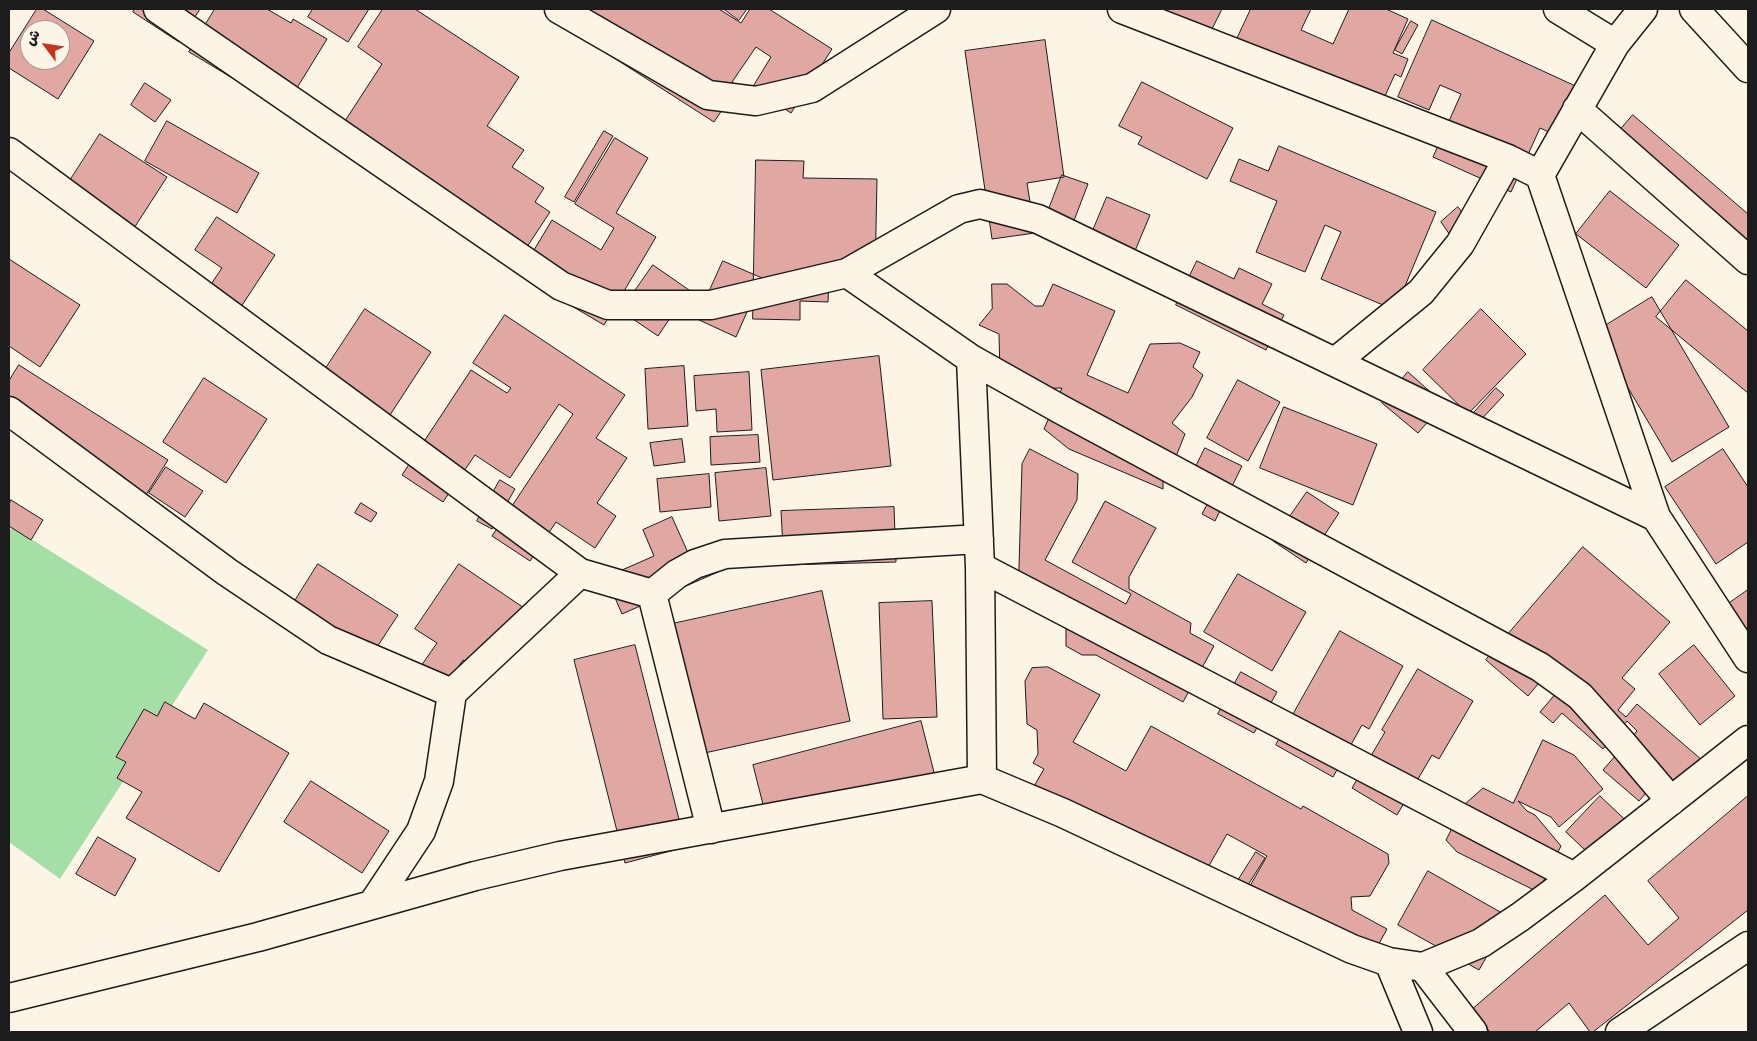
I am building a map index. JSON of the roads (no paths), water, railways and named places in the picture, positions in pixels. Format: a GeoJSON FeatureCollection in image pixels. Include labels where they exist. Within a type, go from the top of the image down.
{"type":"FeatureCollection","features":[{"type":"Feature","properties":{"kind":"street"},"geometry":{"type":"LineString","coordinates":[[158,9],[561,286],[608,305],[711,305],[848,273],[959,209],[980,204],[1038,219],[1656,517]]}},
{"type":"Feature","properties":{"kind":"street"},"geometry":{"type":"LineString","coordinates":[[559,9],[708,95],[756,101],[812,88],[936,9]]}},
{"type":"Feature","properties":{"kind":"street"},"geometry":{"type":"LineString","coordinates":[[1122,9],[1508,159],[1540,174],[1656,517],[1748,658]]}},
{"type":"Feature","properties":{"kind":"street"},"geometry":{"type":"LineString","coordinates":[[1558,9],[1615,44]]}},
{"type":"Feature","properties":{"kind":"street"},"geometry":{"type":"LineString","coordinates":[[1540,174],[1615,44],[1644,9]]}},
{"type":"Feature","properties":{"kind":"street"},"geometry":{"type":"LineString","coordinates":[[1694,9],[1748,68]]}},
{"type":"Feature","properties":{"kind":"street"},"geometry":{"type":"LineString","coordinates":[[1577,109],[1748,260]]}},
{"type":"Feature","properties":{"kind":"street"},"geometry":{"type":"LineString","coordinates":[[9,152],[580,572],[652,594]]}},
{"type":"Feature","properties":{"kind":"street"},"geometry":{"type":"LineString","coordinates":[[1335,362],[1421,292],[1460,244],[1508,159]]}},
{"type":"Feature","properties":{"kind":"street"},"geometry":{"type":"LineString","coordinates":[[848,273],[971,359],[1060,410],[1540,667],[1580,696],[1671,801]]}},
{"type":"Feature","properties":{"kind":"street"},"geometry":{"type":"LineString","coordinates":[[971,359],[980,567],[982,779]]}},
{"type":"Feature","properties":{"kind":"street"},"geometry":{"type":"LineString","coordinates":[[9,411],[227,572],[328,640],[452,692]]}},
{"type":"Feature","properties":{"kind":"street"},"geometry":{"type":"LineString","coordinates":[[652,594],[677,574],[695,564],[725,554],[979,539]]}},
{"type":"Feature","properties":{"kind":"street"},"geometry":{"type":"LineString","coordinates":[[980,567],[1574,877]]}},
{"type":"Feature","properties":{"kind":"street"},"geometry":{"type":"LineString","coordinates":[[372,905],[421,831],[440,781],[452,692],[580,572]]}},
{"type":"Feature","properties":{"kind":"street"},"geometry":{"type":"LineString","coordinates":[[652,594],[711,829]]}},
{"type":"Feature","properties":{"kind":"street"},"geometry":{"type":"LineString","coordinates":[[9,998],[258,937],[475,876],[560,856],[982,779],[1063,813],[1352,949],[1389,962],[1423,966],[1481,943],[1520,917],[1574,877],[1748,740]]}},
{"type":"Feature","properties":{"kind":"street"},"geometry":{"type":"LineString","coordinates":[[1620,1032],[1748,946]]}},
{"type":"Feature","properties":{"kind":"street"},"geometry":{"type":"LineString","coordinates":[[1389,962],[1418,1032]]}},
{"type":"Feature","properties":{"kind":"street"},"geometry":{"type":"LineString","coordinates":[[1423,966],[1473,1032]]}}]}
